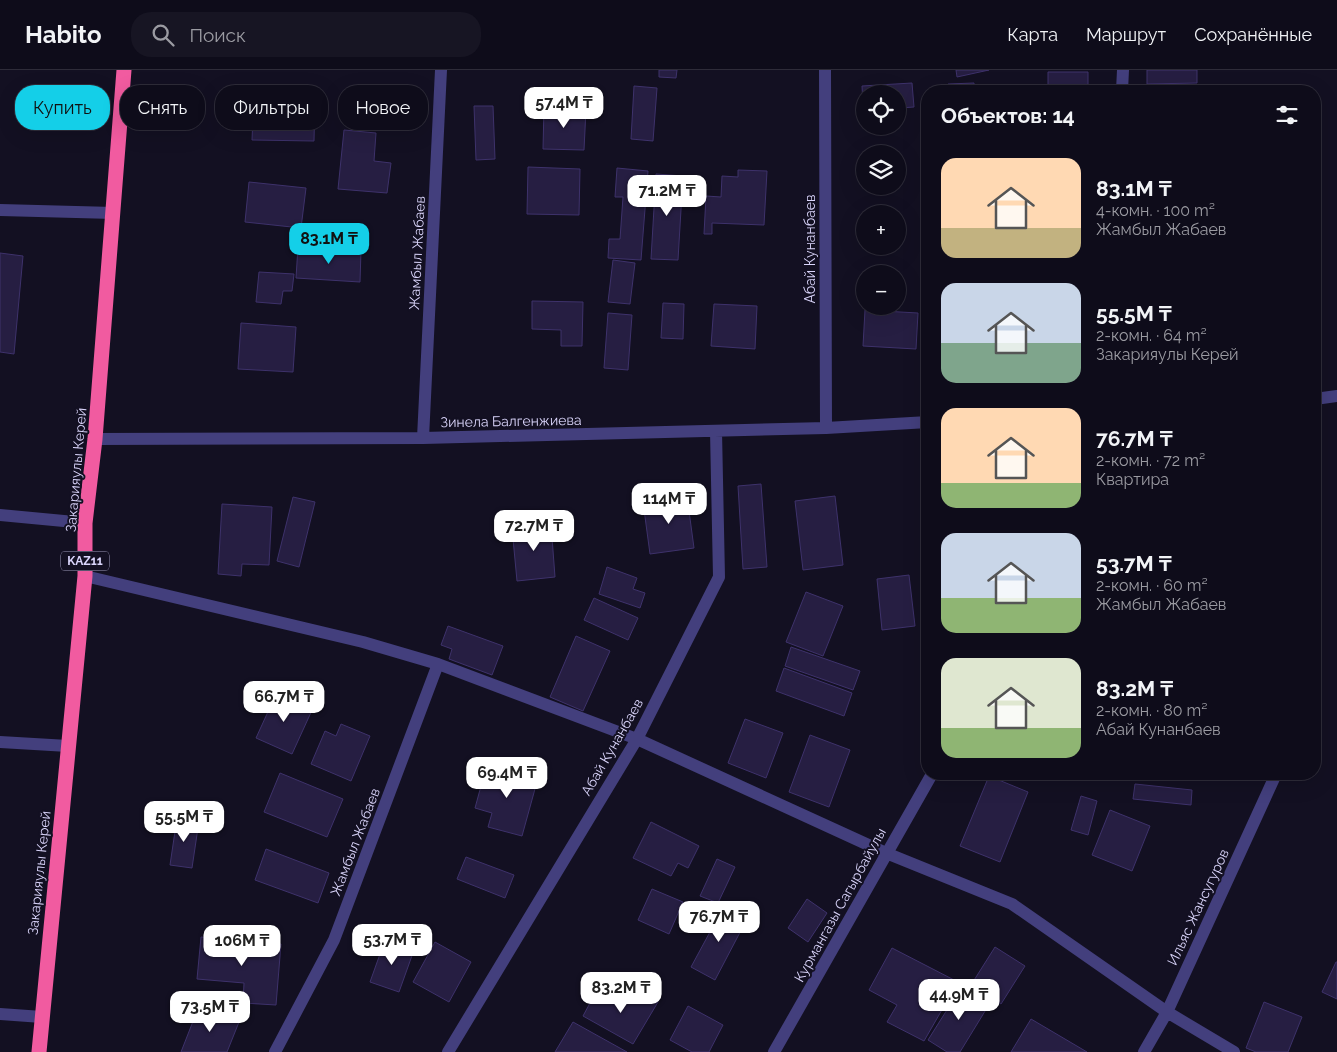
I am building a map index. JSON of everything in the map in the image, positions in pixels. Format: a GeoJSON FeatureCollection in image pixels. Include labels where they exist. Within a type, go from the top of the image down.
{"type":"FeatureCollection","features":[{"type":"Feature","properties":{"kind":"highway","name":"Закарияулы Керей"},"geometry":{"type":"LineString","coordinates":[[39,1052],[84,576],[86,522],[114,213],[124,70]]}},
{"type":"Feature","properties":{"kind":"street","name":"Жамбыл Жабаев"},"geometry":{"type":"LineString","coordinates":[[423,438],[441,70]]}},
{"type":"Feature","properties":{"kind":"street","name":"Абай Кунанбаев"},"geometry":{"type":"LineString","coordinates":[[825,70],[826,428]]}},
{"type":"Feature","properties":{"kind":"street"},"geometry":{"type":"LineString","coordinates":[[1122,70],[1122,85]]}},
{"type":"Feature","properties":{"kind":"street"},"geometry":{"type":"LineString","coordinates":[[0,210],[114,213]]}},
{"type":"Feature","properties":{"kind":"street"},"geometry":{"type":"LineString","coordinates":[[1321,398],[1337,396]]}},
{"type":"Feature","properties":{"kind":"street","name":"Зинела Балгенжиева"},"geometry":{"type":"LineString","coordinates":[[95,438],[423,438],[826,428],[921,422]]}},
{"type":"Feature","properties":{"kind":"street","name":"Абай Кунанбаев"},"geometry":{"type":"LineString","coordinates":[[448,1052],[637,739],[719,577],[716,431]]}},
{"type":"Feature","properties":{"kind":"street"},"geometry":{"type":"LineString","coordinates":[[0,515],[86,522]]}},
{"type":"Feature","properties":{"kind":"street"},"geometry":{"type":"LineString","coordinates":[[84,576],[364,642],[438,664],[637,739],[886,853],[1012,904],[1166,1012],[1234,1052]]}},
{"type":"Feature","properties":{"kind":"street","name":"Жамбыл Жабаев"},"geometry":{"type":"LineString","coordinates":[[275,1052],[334,940],[438,664]]}},
{"type":"Feature","properties":{"kind":"street"},"geometry":{"type":"LineString","coordinates":[[0,742],[68,746]]}},
{"type":"Feature","properties":{"kind":"street","name":"Курмангазы Сагырбайулы"},"geometry":{"type":"LineString","coordinates":[[774,1052],[929,780]]}},
{"type":"Feature","properties":{"kind":"street","name":"Ильяс Жансугуров"},"geometry":{"type":"LineString","coordinates":[[1144,1052],[1166,1012],[1273,780]]}},
{"type":"Feature","properties":{"kind":"street"},"geometry":{"type":"LineString","coordinates":[[0,1014],[42,1016]]}},
{"type":"Feature","properties":{"kind":"building"},"geometry":{"type":"Polygon","coordinates":[[[659,70],[677,70],[676,78],[659,77],[659,70]]]}},
{"type":"Feature","properties":{"kind":"building"},"geometry":{"type":"Polygon","coordinates":[[[956,70],[989,70],[957,77],[956,70]]]}},
{"type":"Feature","properties":{"kind":"building"},"geometry":{"type":"Polygon","coordinates":[[[1147,70],[1197,70],[1197,83],[1147,84],[1147,70]]]}},
{"type":"Feature","properties":{"kind":"building"},"geometry":{"type":"Polygon","coordinates":[[[1048,72],[1088,72],[1088,85],[1048,85],[1048,72]]]}},
{"type":"Feature","properties":{"kind":"building"},"geometry":{"type":"Polygon","coordinates":[[[912,83],[914,107],[906,108],[906,85],[879,85],[912,83]]]}},
{"type":"Feature","properties":{"kind":"building"},"geometry":{"type":"Polygon","coordinates":[[[974,83],[974,85],[948,85],[974,83]]]}},
{"type":"Feature","properties":{"kind":"building"},"geometry":{"type":"Polygon","coordinates":[[[634,86],[657,88],[653,141],[631,139],[634,86]]]}},
{"type":"Feature","properties":{"kind":"building"},"geometry":{"type":"Polygon","coordinates":[[[474,106],[493,106],[495,159],[476,160],[474,106]]]}},
{"type":"Feature","properties":{"kind":"building"},"geometry":{"type":"Polygon","coordinates":[[[544,107],[586,109],[584,150],[543,149],[544,107]]]}},
{"type":"Feature","properties":{"kind":"building"},"geometry":{"type":"Polygon","coordinates":[[[252,130],[314,130],[314,141],[252,140],[252,130]]]}},
{"type":"Feature","properties":{"kind":"building"},"geometry":{"type":"Polygon","coordinates":[[[344,130],[376,133],[374,161],[391,163],[387,193],[338,189],[344,130]]]}},
{"type":"Feature","properties":{"kind":"building"},"geometry":{"type":"Polygon","coordinates":[[[528,167],[580,169],[579,215],[527,214],[528,167]]]}},
{"type":"Feature","properties":{"kind":"building"},"geometry":{"type":"Polygon","coordinates":[[[617,168],[648,171],[641,260],[608,258],[609,239],[620,239],[623,197],[615,197],[617,168]]]}},
{"type":"Feature","properties":{"kind":"building"},"geometry":{"type":"Polygon","coordinates":[[[738,170],[767,171],[764,225],[712,223],[712,234],[704,234],[706,196],[721,197],[722,176],[738,177],[738,170]]]}},
{"type":"Feature","properties":{"kind":"building"},"geometry":{"type":"Polygon","coordinates":[[[656,174],[683,176],[678,260],[651,259],[656,174]]]}},
{"type":"Feature","properties":{"kind":"building"},"geometry":{"type":"Polygon","coordinates":[[[249,182],[306,188],[301,228],[245,222],[249,182]]]}},
{"type":"Feature","properties":{"kind":"building"},"geometry":{"type":"Polygon","coordinates":[[[298,247],[361,251],[360,282],[296,278],[298,247]]]}},
{"type":"Feature","properties":{"kind":"building"},"geometry":{"type":"Polygon","coordinates":[[[0,253],[23,256],[14,354],[0,352],[0,253]]]}},
{"type":"Feature","properties":{"kind":"building"},"geometry":{"type":"Polygon","coordinates":[[[613,260],[635,263],[630,304],[608,302],[613,260]]]}},
{"type":"Feature","properties":{"kind":"building"},"geometry":{"type":"Polygon","coordinates":[[[259,272],[294,274],[292,291],[283,291],[281,304],[256,302],[259,272]]]}},
{"type":"Feature","properties":{"kind":"building"},"geometry":{"type":"Polygon","coordinates":[[[532,301],[583,302],[582,346],[561,346],[561,330],[532,329],[532,301]]]}},
{"type":"Feature","properties":{"kind":"building"},"geometry":{"type":"Polygon","coordinates":[[[663,303],[684,304],[683,339],[661,338],[663,303]]]}},
{"type":"Feature","properties":{"kind":"building"},"geometry":{"type":"Polygon","coordinates":[[[714,304],[757,306],[755,349],[711,346],[714,304]]]}},
{"type":"Feature","properties":{"kind":"building"},"geometry":{"type":"Polygon","coordinates":[[[906,312],[918,313],[916,349],[863,346],[865,315],[906,315],[906,312]]]}},
{"type":"Feature","properties":{"kind":"building"},"geometry":{"type":"Polygon","coordinates":[[[608,313],[632,315],[628,370],[604,368],[608,313]]]}},
{"type":"Feature","properties":{"kind":"building"},"geometry":{"type":"Polygon","coordinates":[[[241,323],[296,327],[293,372],[238,369],[241,323]]]}},
{"type":"Feature","properties":{"kind":"building"},"geometry":{"type":"Polygon","coordinates":[[[761,484],[767,567],[743,569],[738,486],[761,484]]]}},
{"type":"Feature","properties":{"kind":"building"},"geometry":{"type":"Polygon","coordinates":[[[687,496],[694,548],[650,554],[643,502],[687,496]]]}},
{"type":"Feature","properties":{"kind":"building"},"geometry":{"type":"Polygon","coordinates":[[[835,496],[843,565],[803,570],[795,501],[835,496]]]}},
{"type":"Feature","properties":{"kind":"building"},"geometry":{"type":"Polygon","coordinates":[[[293,497],[315,502],[299,567],[277,561],[293,497]]]}},
{"type":"Feature","properties":{"kind":"building"},"geometry":{"type":"Polygon","coordinates":[[[222,504],[272,507],[269,565],[242,564],[241,576],[218,574],[222,504]]]}},
{"type":"Feature","properties":{"kind":"building"},"geometry":{"type":"Polygon","coordinates":[[[551,524],[555,577],[517,581],[512,528],[551,524]]]}},
{"type":"Feature","properties":{"kind":"building"},"geometry":{"type":"Polygon","coordinates":[[[607,567],[637,578],[633,589],[645,593],[640,608],[599,594],[607,567]]]}},
{"type":"Feature","properties":{"kind":"building"},"geometry":{"type":"Polygon","coordinates":[[[909,575],[915,626],[882,630],[877,579],[909,575]]]}},
{"type":"Feature","properties":{"kind":"building"},"geometry":{"type":"Polygon","coordinates":[[[806,592],[843,606],[823,656],[786,642],[806,592]]]}},
{"type":"Feature","properties":{"kind":"building"},"geometry":{"type":"Polygon","coordinates":[[[594,598],[638,618],[628,640],[584,620],[594,598]]]}},
{"type":"Feature","properties":{"kind":"building"},"geometry":{"type":"Polygon","coordinates":[[[448,626],[503,646],[492,675],[449,659],[452,649],[441,645],[448,626]]]}},
{"type":"Feature","properties":{"kind":"building"},"geometry":{"type":"Polygon","coordinates":[[[576,636],[610,651],[583,711],[550,697],[576,636]]]}},
{"type":"Feature","properties":{"kind":"building"},"geometry":{"type":"Polygon","coordinates":[[[791,647],[860,671],[853,690],[785,666],[791,647]]]}},
{"type":"Feature","properties":{"kind":"building"},"geometry":{"type":"Polygon","coordinates":[[[784,668],[852,693],[844,716],[776,691],[784,668]]]}},
{"type":"Feature","properties":{"kind":"building"},"geometry":{"type":"Polygon","coordinates":[[[277,692],[313,708],[292,754],[256,738],[277,692]]]}},
{"type":"Feature","properties":{"kind":"building"},"geometry":{"type":"Polygon","coordinates":[[[745,719],[783,733],[766,778],[728,763],[745,719]]]}},
{"type":"Feature","properties":{"kind":"building"},"geometry":{"type":"Polygon","coordinates":[[[341,724],[370,736],[351,781],[311,764],[325,731],[336,736],[341,724]]]}},
{"type":"Feature","properties":{"kind":"building"},"geometry":{"type":"Polygon","coordinates":[[[810,735],[850,750],[829,807],[789,792],[810,735]]]}},
{"type":"Feature","properties":{"kind":"building"},"geometry":{"type":"Polygon","coordinates":[[[487,764],[538,778],[522,836],[488,827],[492,813],[475,808],[487,764]]]}},
{"type":"Feature","properties":{"kind":"building"},"geometry":{"type":"Polygon","coordinates":[[[280,773],[343,799],[327,837],[264,812],[280,773]]]}},
{"type":"Feature","properties":{"kind":"building"},"geometry":{"type":"Polygon","coordinates":[[[987,780],[999,780],[1028,792],[1000,862],[960,846],[987,780]]]}},
{"type":"Feature","properties":{"kind":"building"},"geometry":{"type":"Polygon","coordinates":[[[1135,784],[1192,790],[1191,805],[1133,799],[1135,784]]]}},
{"type":"Feature","properties":{"kind":"building"},"geometry":{"type":"Polygon","coordinates":[[[1081,796],[1097,801],[1088,835],[1071,830],[1081,796]]]}},
{"type":"Feature","properties":{"kind":"building"},"geometry":{"type":"Polygon","coordinates":[[[1110,810],[1150,826],[1132,871],[1092,855],[1110,810]]]}},
{"type":"Feature","properties":{"kind":"building"},"geometry":{"type":"Polygon","coordinates":[[[177,818],[199,821],[192,868],[170,865],[177,818]]]}},
{"type":"Feature","properties":{"kind":"building"},"geometry":{"type":"Polygon","coordinates":[[[651,822],[699,846],[688,868],[678,863],[671,876],[633,858],[651,822]]]}},
{"type":"Feature","properties":{"kind":"building"},"geometry":{"type":"Polygon","coordinates":[[[266,849],[329,873],[318,903],[255,880],[266,849]]]}},
{"type":"Feature","properties":{"kind":"building"},"geometry":{"type":"Polygon","coordinates":[[[466,857],[514,875],[505,898],[457,879],[466,857]]]}},
{"type":"Feature","properties":{"kind":"building"},"geometry":{"type":"Polygon","coordinates":[[[717,859],[735,867],[718,903],[700,896],[717,859]]]}},
{"type":"Feature","properties":{"kind":"building"},"geometry":{"type":"Polygon","coordinates":[[[652,889],[683,902],[669,934],[638,920],[652,889]]]}},
{"type":"Feature","properties":{"kind":"building"},"geometry":{"type":"Polygon","coordinates":[[[807,899],[827,913],[808,942],[788,928],[807,899]]]}},
{"type":"Feature","properties":{"kind":"building"},"geometry":{"type":"Polygon","coordinates":[[[724,906],[747,919],[715,980],[691,967],[724,906]]]}},
{"type":"Feature","properties":{"kind":"building"},"geometry":{"type":"Polygon","coordinates":[[[201,937],[281,944],[276,1005],[243,1003],[244,983],[197,979],[201,937]]]}},
{"type":"Feature","properties":{"kind":"building"},"geometry":{"type":"Polygon","coordinates":[[[385,940],[414,950],[399,992],[370,982],[385,940]]]}},
{"type":"Feature","properties":{"kind":"building"},"geometry":{"type":"Polygon","coordinates":[[[435,942],[471,962],[449,1002],[413,982],[435,942]]]}},
{"type":"Feature","properties":{"kind":"building"},"geometry":{"type":"Polygon","coordinates":[[[995,947],[1025,966],[1001,1004],[971,985],[995,947]]]}},
{"type":"Feature","properties":{"kind":"building"},"geometry":{"type":"Polygon","coordinates":[[[892,948],[958,982],[924,1041],[887,1022],[897,1005],[869,990],[892,948]]]}},
{"type":"Feature","properties":{"kind":"building"},"geometry":{"type":"Polygon","coordinates":[[[1337,962],[1337,999],[1322,992],[1337,962]]]}},
{"type":"Feature","properties":{"kind":"building"},"geometry":{"type":"Polygon","coordinates":[[[962,986],[990,1003],[960,1052],[947,1052],[928,1040],[962,986]]]}},
{"type":"Feature","properties":{"kind":"building"},"geometry":{"type":"Polygon","coordinates":[[[633,988],[658,1002],[633,1044],[583,1016],[597,990],[623,1004],[633,988]]]}},
{"type":"Feature","properties":{"kind":"building"},"geometry":{"type":"Polygon","coordinates":[[[1264,1002],[1302,1017],[1288,1052],[1256,1052],[1246,1048],[1264,1002]]]}},
{"type":"Feature","properties":{"kind":"building"},"geometry":{"type":"Polygon","coordinates":[[[199,1006],[239,1022],[227,1052],[181,1052],[199,1006]]]}},
{"type":"Feature","properties":{"kind":"building"},"geometry":{"type":"Polygon","coordinates":[[[688,1006],[723,1025],[709,1052],[692,1052],[670,1040],[688,1006]]]}},
{"type":"Feature","properties":{"kind":"building"},"geometry":{"type":"Polygon","coordinates":[[[1031,1019],[1087,1052],[1011,1052],[1031,1019]]]}},
{"type":"Feature","properties":{"kind":"building"},"geometry":{"type":"Polygon","coordinates":[[[573,1022],[627,1052],[555,1052],[573,1022]]]}}]}
